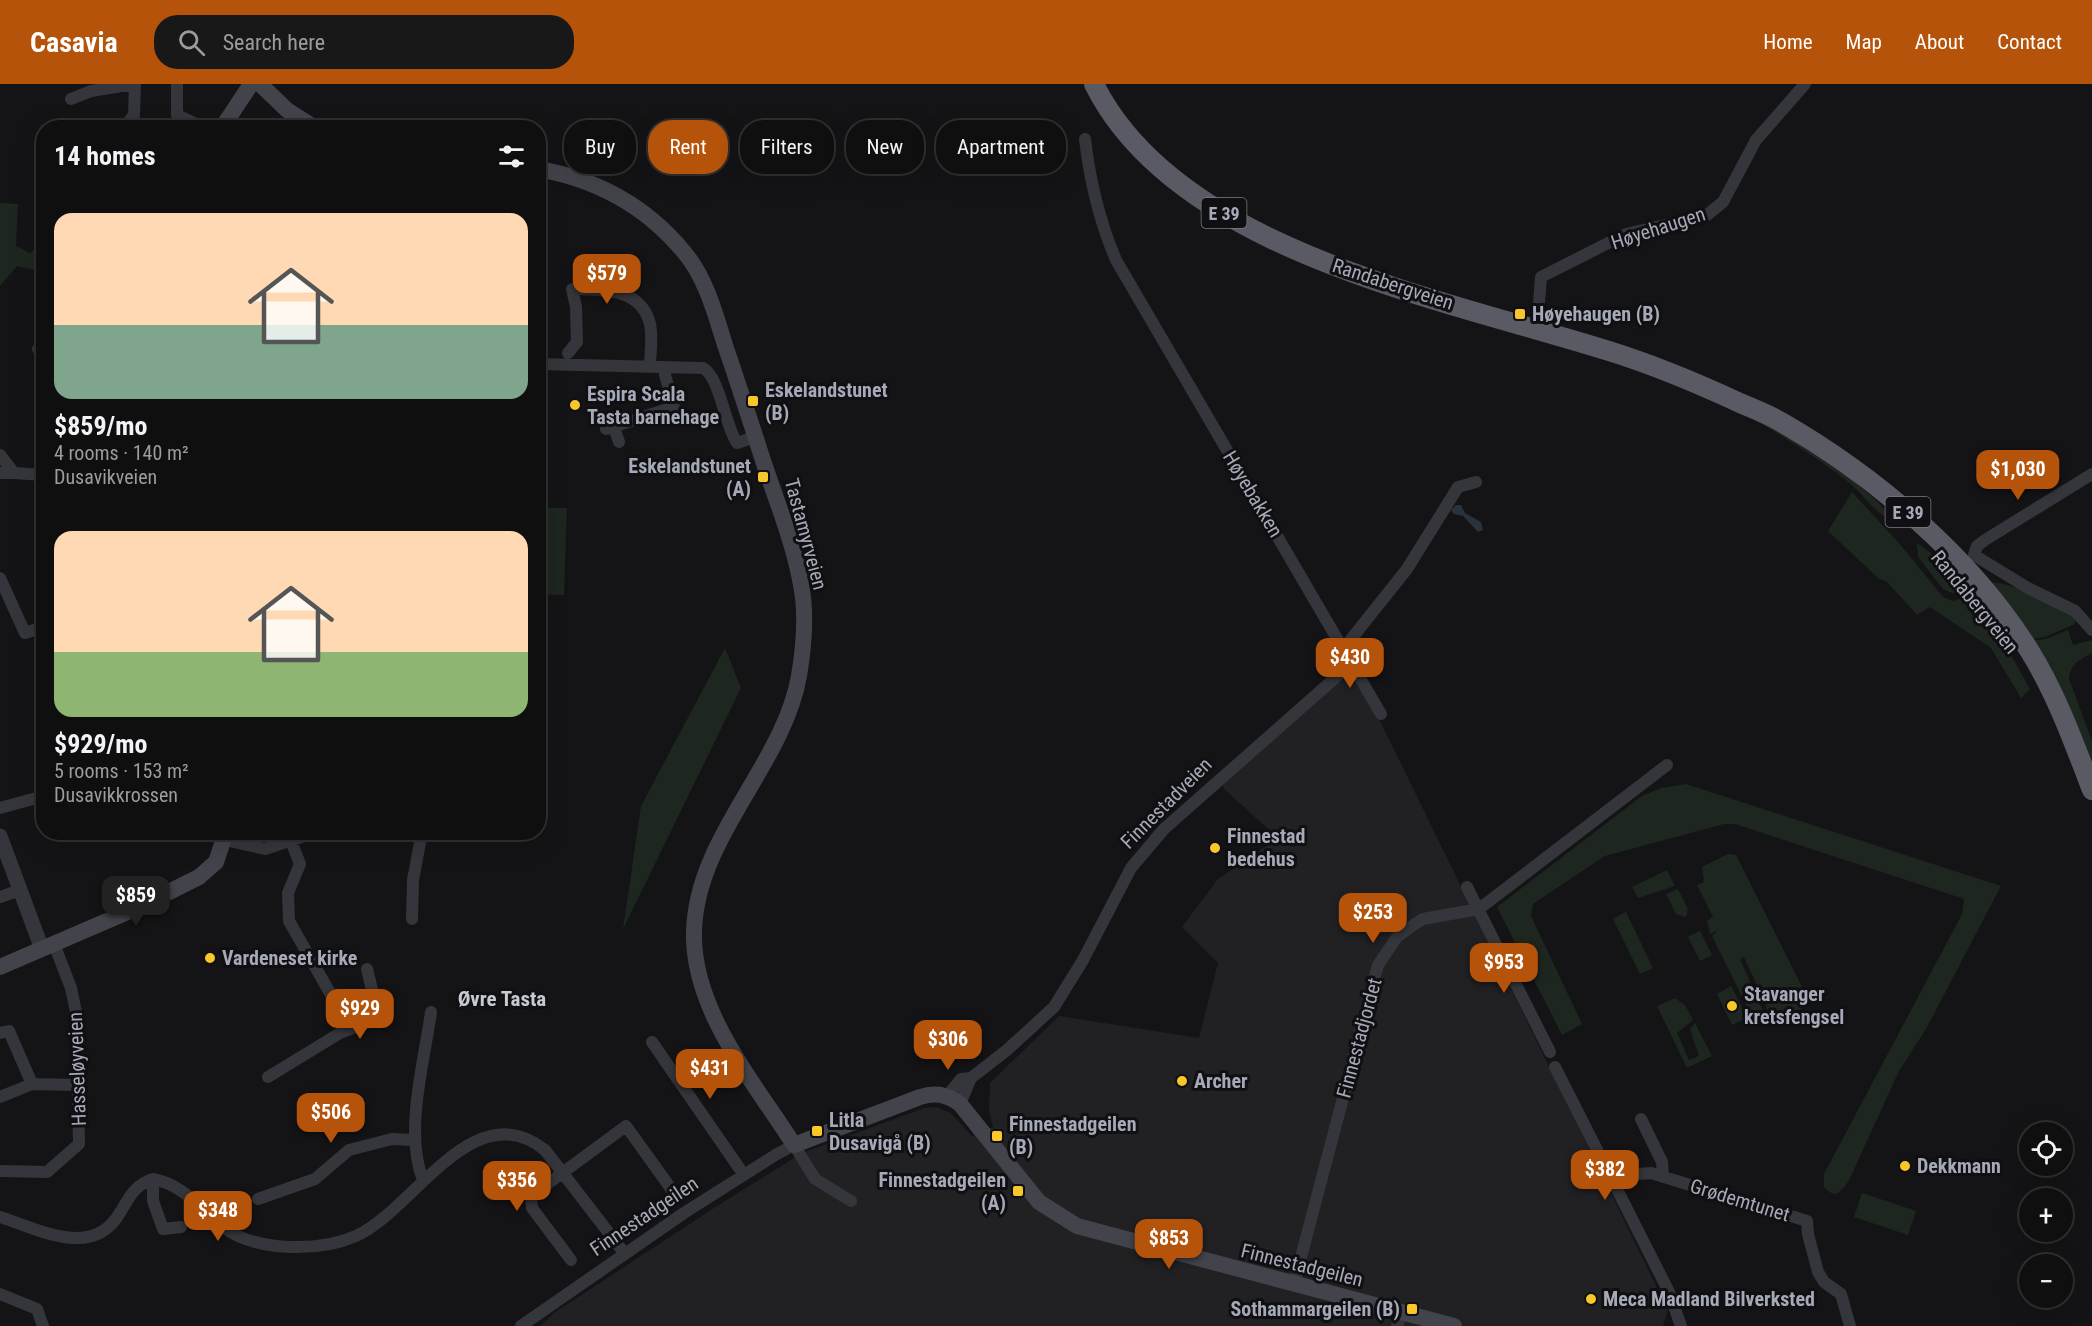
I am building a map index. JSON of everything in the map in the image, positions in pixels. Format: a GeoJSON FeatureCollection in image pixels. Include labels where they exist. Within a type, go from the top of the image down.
{"type":"FeatureCollection","features":[{"type":"Feature","properties":{"kind":"highway","name":"Randabergveien"},"geometry":{"type":"LineString","coordinates":[[1094,84],[1123,130],[1152,162],[1184,187],[1253,231],[1346,269],[1648,364],[1781,422],[1838,460],[1905,510],[1950,551],[2028,649],[2058,707],[2092,790]]}},
{"type":"Feature","properties":{"kind":"highway","name":"Randabergveien"},"geometry":{"type":"LineString","coordinates":[[1742,404],[1835,464],[1877,497],[1900,517],[1962,581],[2008,638],[2023,661],[2071,754],[2092,805]]}},
{"type":"Feature","properties":{"kind":"main road"},"geometry":{"type":"LineString","coordinates":[[227,120],[233,111],[259,86],[303,120]]}},
{"type":"Feature","properties":{"kind":"main road","name":"Tastamyrveien"},"geometry":{"type":"LineString","coordinates":[[546,170],[563,173],[609,191],[635,205],[685,253],[706,287],[801,584],[805,625],[799,676],[790,710],[702,880],[696,907],[695,963],[702,993],[714,1019],[794,1145]]}},
{"type":"Feature","properties":{"kind":"main road"},"geometry":{"type":"LineString","coordinates":[[0,967],[137,908],[199,877],[216,862],[224,840]]}},
{"type":"Feature","properties":{"kind":"main road"},"geometry":{"type":"LineString","coordinates":[[794,1145],[920,1097],[938,1094],[953,1100]]}},
{"type":"Feature","properties":{"kind":"main road","name":"Finnestadgeilen"},"geometry":{"type":"LineString","coordinates":[[953,1100],[1030,1192],[1061,1218],[1092,1232],[1294,1284],[1399,1319],[1454,1326]]}},
{"type":"Feature","properties":{"kind":"street"},"geometry":{"type":"LineString","coordinates":[[71,99],[91,91],[134,84],[134,115],[130,120]]}},
{"type":"Feature","properties":{"kind":"street"},"geometry":{"type":"LineString","coordinates":[[177,84],[177,115],[187,120]]}},
{"type":"Feature","properties":{"kind":"street","name":"Høyehaugen"},"geometry":{"type":"LineString","coordinates":[[1537,329],[1541,278],[1626,234],[1707,216],[1723,202],[1756,140],[1805,84]]}},
{"type":"Feature","properties":{"kind":"street","name":"Høyebakken"},"geometry":{"type":"LineString","coordinates":[[1085,139],[1091,188],[1103,230],[1116,260],[1152,326],[1382,714]]}},
{"type":"Feature","properties":{"kind":"street"},"geometry":{"type":"LineString","coordinates":[[568,352],[577,342],[576,307],[572,289],[612,290],[627,294],[645,312],[650,326],[650,367]]}},
{"type":"Feature","properties":{"kind":"street"},"geometry":{"type":"LineString","coordinates":[[546,364],[706,369],[712,376],[731,434],[737,443],[755,437]]}},
{"type":"Feature","properties":{"kind":"street"},"geometry":{"type":"LineString","coordinates":[[619,441],[610,428],[674,407],[665,367]]}},
{"type":"Feature","properties":{"kind":"street"},"geometry":{"type":"LineString","coordinates":[[0,455],[14,473]]}},
{"type":"Feature","properties":{"kind":"street"},"geometry":{"type":"LineString","coordinates":[[0,473],[36,474]]}},
{"type":"Feature","properties":{"kind":"street","name":"Randabergveien"},"geometry":{"type":"LineString","coordinates":[[2092,474],[1985,540],[1977,546],[1974,555],[2028,588],[2075,611],[2092,630]]}},
{"type":"Feature","properties":{"kind":"street"},"geometry":{"type":"LineString","coordinates":[[1344,648],[1407,569],[1458,487],[1476,482]]}},
{"type":"Feature","properties":{"kind":"street"},"geometry":{"type":"LineString","coordinates":[[0,578],[25,633],[36,630]]}},
{"type":"Feature","properties":{"kind":"street","name":"Finnestadveien"},"geometry":{"type":"LineString","coordinates":[[953,1100],[961,1079],[971,1078],[1029,1032],[1054,1006],[1083,960],[1131,868],[1164,829],[1352,663]]}},
{"type":"Feature","properties":{"kind":"street","name":"Finnestadjordet"},"geometry":{"type":"LineString","coordinates":[[1294,1284],[1378,965],[1396,937],[1423,919],[1479,909],[1667,765]]}},
{"type":"Feature","properties":{"kind":"street"},"geometry":{"type":"LineString","coordinates":[[0,808],[36,798]]}},
{"type":"Feature","properties":{"kind":"street"},"geometry":{"type":"LineString","coordinates":[[0,836],[20,890],[48,946]]}},
{"type":"Feature","properties":{"kind":"street"},"geometry":{"type":"LineString","coordinates":[[238,840],[266,849],[291,841],[300,864],[288,893],[289,921],[350,1028]]}},
{"type":"Feature","properties":{"kind":"street"},"geometry":{"type":"LineString","coordinates":[[412,919],[413,880],[420,840]]}},
{"type":"Feature","properties":{"kind":"street"},"geometry":{"type":"LineString","coordinates":[[1467,886],[1550,1052]]}},
{"type":"Feature","properties":{"kind":"street"},"geometry":{"type":"LineString","coordinates":[[0,897],[20,890]]}},
{"type":"Feature","properties":{"kind":"street","name":"Hasseløyveien"},"geometry":{"type":"LineString","coordinates":[[0,1171],[47,1172],[78,1146],[76,1012],[71,988],[48,946]]}},
{"type":"Feature","properties":{"kind":"street"},"geometry":{"type":"LineString","coordinates":[[268,1077],[350,1028],[375,1020],[375,1002],[367,969]]}},
{"type":"Feature","properties":{"kind":"street"},"geometry":{"type":"LineString","coordinates":[[423,1180],[417,1166],[413,1140],[431,1012]]}},
{"type":"Feature","properties":{"kind":"street"},"geometry":{"type":"LineString","coordinates":[[0,1033],[9,1030],[32,1084]]}},
{"type":"Feature","properties":{"kind":"street"},"geometry":{"type":"LineString","coordinates":[[652,1042],[744,1175]]}},
{"type":"Feature","properties":{"kind":"street"},"geometry":{"type":"LineString","coordinates":[[1555,1067],[1669,1292],[1681,1326]]}},
{"type":"Feature","properties":{"kind":"street"},"geometry":{"type":"LineString","coordinates":[[0,1097],[32,1084],[76,1085]]}},
{"type":"Feature","properties":{"kind":"street","name":"Grødemtunet"},"geometry":{"type":"LineString","coordinates":[[1641,1119],[1662,1162],[1663,1177]]}},
{"type":"Feature","properties":{"kind":"street"},"geometry":{"type":"LineString","coordinates":[[571,1260],[530,1203],[533,1194],[626,1126],[672,1190]]}},
{"type":"Feature","properties":{"kind":"street"},"geometry":{"type":"LineString","coordinates":[[0,1217],[66,1239],[87,1238],[112,1224],[136,1188],[153,1179],[170,1183],[183,1190],[214,1220],[233,1233],[257,1242],[315,1245],[355,1236],[371,1227],[423,1180],[473,1142],[483,1138],[511,1134],[535,1141],[545,1149],[625,1254]]}},
{"type":"Feature","properties":{"kind":"street"},"geometry":{"type":"LineString","coordinates":[[258,1199],[315,1179],[349,1150],[392,1139],[413,1140]]}},
{"type":"Feature","properties":{"kind":"street"},"geometry":{"type":"LineString","coordinates":[[794,1145],[807,1170],[815,1179],[850,1202]]}},
{"type":"Feature","properties":{"kind":"street","name":"Finnestadgeilen"},"geometry":{"type":"LineString","coordinates":[[521,1326],[744,1175],[794,1145]]}},
{"type":"Feature","properties":{"kind":"street","name":"Grødemtunet"},"geometry":{"type":"LineString","coordinates":[[1614,1186],[1642,1173],[1663,1177],[1807,1221],[1818,1272],[1824,1282],[1841,1294],[1850,1326]]}},
{"type":"Feature","properties":{"kind":"street"},"geometry":{"type":"LineString","coordinates":[[153,1179],[153,1201],[163,1229],[181,1227]]}},
{"type":"Feature","properties":{"kind":"street"},"geometry":{"type":"LineString","coordinates":[[0,1294],[37,1309],[43,1326]]}},
{"type":"Feature","properties":{"kind":"shaded area"},"geometry":{"type":"Polygon","coordinates":[[[0,203],[18,204],[16,246],[30,253],[36,248],[36,269],[17,266],[0,286],[0,203]]]}},
{"type":"Feature","properties":{"kind":"shaded area"},"geometry":{"type":"Polygon","coordinates":[[[1748,412],[1846,475],[1882,506],[1897,523],[1883,515],[1853,486],[1822,463],[1784,437],[1744,414],[1748,412]]]}},
{"type":"Feature","properties":{"kind":"shaded area"},"geometry":{"type":"Polygon","coordinates":[[[1852,492],[1899,543],[1943,597],[1953,601],[1969,596],[1997,630],[2030,689],[2021,698],[1991,648],[1930,607],[1917,615],[1887,582],[1878,578],[1828,531],[1852,492]]]}},
{"type":"Feature","properties":{"kind":"shaded area"},"geometry":{"type":"Polygon","coordinates":[[[1456,505],[1461,505],[1465,513],[1481,522],[1483,530],[1478,532],[1463,516],[1454,514],[1451,510],[1456,505]]]}},
{"type":"Feature","properties":{"kind":"shaded area"},"geometry":{"type":"Polygon","coordinates":[[[546,508],[567,508],[564,595],[546,594],[546,508]]]}},
{"type":"Feature","properties":{"kind":"shaded area"},"geometry":{"type":"Polygon","coordinates":[[[1917,543],[1936,557],[1964,590],[1955,594],[1943,589],[1918,557],[1917,543]]]}},
{"type":"Feature","properties":{"kind":"shaded area"},"geometry":{"type":"Polygon","coordinates":[[[1985,582],[2008,585],[2031,594],[2075,617],[2075,624],[2045,637],[2029,639],[1985,582]]]}},
{"type":"Feature","properties":{"kind":"shaded area"},"geometry":{"type":"Polygon","coordinates":[[[2068,630],[2073,645],[2092,640],[2092,653],[2071,669],[2069,679],[2092,741],[2092,782],[2049,669],[2053,659],[2047,671],[2029,641],[2046,639],[2068,630]]]}},
{"type":"Feature","properties":{"kind":"shaded area"},"geometry":{"type":"Polygon","coordinates":[[[725,648],[741,688],[623,929],[641,806],[725,648]]]}},
{"type":"Feature","properties":{"kind":"shaded area"},"geometry":{"type":"Polygon","coordinates":[[[1338,679],[1362,684],[1668,1310],[1663,1326],[540,1326],[554,1313],[802,1153],[924,1108],[936,1107],[951,1113],[972,1136],[993,1127],[989,1110],[990,1083],[1059,1016],[1199,1038],[1218,963],[1182,927],[1218,879],[1278,838],[1224,789],[1223,784],[1338,679]]]}},
{"type":"Feature","properties":{"kind":"shaded area"},"geometry":{"type":"Polygon","coordinates":[[[1686,784],[2001,886],[1926,1029],[1899,1071],[1850,1178],[1839,1192],[1832,1193],[1824,1187],[1824,1174],[1962,914],[1964,899],[1735,824],[1724,824],[1605,856],[1533,904],[1531,916],[1582,1024],[1562,1035],[1497,907],[1642,796],[1661,788],[1686,784]]]}},
{"type":"Feature","properties":{"kind":"shaded area"},"geometry":{"type":"Polygon","coordinates":[[[1728,854],[1736,855],[1809,1001],[1806,1006],[1773,1023],[1769,1019],[1765,1002],[1744,957],[1740,959],[1762,1009],[1762,1016],[1756,1025],[1712,936],[1718,930],[1710,934],[1707,921],[1713,917],[1697,885],[1704,882],[1702,867],[1728,854]]]}},
{"type":"Feature","properties":{"kind":"shaded area"},"geometry":{"type":"Polygon","coordinates":[[[1667,870],[1675,886],[1638,898],[1632,887],[1667,870]]]}},
{"type":"Feature","properties":{"kind":"shaded area"},"geometry":{"type":"Polygon","coordinates":[[[1678,889],[1688,909],[1686,917],[1676,914],[1666,894],[1678,889]]]}},
{"type":"Feature","properties":{"kind":"shaded area"},"geometry":{"type":"Polygon","coordinates":[[[1626,912],[1653,968],[1640,974],[1613,919],[1626,912]]]}},
{"type":"Feature","properties":{"kind":"shaded area"},"geometry":{"type":"Polygon","coordinates":[[[1700,931],[1712,955],[1700,961],[1688,937],[1700,931]]]}},
{"type":"Feature","properties":{"kind":"shaded area","name":"Stavanger kretsfengsel"},"geometry":{"type":"Polygon","coordinates":[[[1731,986],[1747,1018],[1732,1025],[1717,994],[1731,986]]]}},
{"type":"Feature","properties":{"kind":"shaded area"},"geometry":{"type":"Polygon","coordinates":[[[1675,998],[1685,1005],[1693,1020],[1677,1033],[1689,1060],[1699,1056],[1690,1029],[1695,1023],[1712,1056],[1687,1068],[1657,1006],[1675,998]]]}},
{"type":"Feature","properties":{"kind":"shaded area"},"geometry":{"type":"Polygon","coordinates":[[[1862,1193],[1916,1211],[1908,1235],[1854,1217],[1862,1193]]]}},
{"type":"Feature","properties":{"kind":"place","name":"Høyehaugen (B)"},"geometry":{"type":"Point","coordinates":[1520,314]}},
{"type":"Feature","properties":{"kind":"place","name":"Eskelandstunet (B)"},"geometry":{"type":"Point","coordinates":[753,401]}},
{"type":"Feature","properties":{"kind":"place","name":"Espira Scala Tasta barnehage"},"geometry":{"type":"Point","coordinates":[575,405]}},
{"type":"Feature","properties":{"kind":"place","name":"Eskelandstunet (A)"},"geometry":{"type":"Point","coordinates":[763,477]}},
{"type":"Feature","properties":{"kind":"place","name":"Finnestad bedehus"},"geometry":{"type":"Point","coordinates":[1215,848]}},
{"type":"Feature","properties":{"kind":"place","name":"Vardeneset kirke"},"geometry":{"type":"Point","coordinates":[210,958]}},
{"type":"Feature","properties":{"kind":"place","name":"Stavanger kretsfengsel"},"geometry":{"type":"Point","coordinates":[1732,1006]}},
{"type":"Feature","properties":{"kind":"place","name":"Archer"},"geometry":{"type":"Point","coordinates":[1182,1081]}},
{"type":"Feature","properties":{"kind":"place","name":"Litla Dusavigå (B)"},"geometry":{"type":"Point","coordinates":[817,1131]}},
{"type":"Feature","properties":{"kind":"place","name":"Finnestadgeilen (B)"},"geometry":{"type":"Point","coordinates":[997,1136]}},
{"type":"Feature","properties":{"kind":"place","name":"Dekkmann"},"geometry":{"type":"Point","coordinates":[1905,1166]}},
{"type":"Feature","properties":{"kind":"place","name":"Finnestadgeilen (A)"},"geometry":{"type":"Point","coordinates":[1018,1191]}},
{"type":"Feature","properties":{"kind":"place","name":"Meca Madland Bilverksted"},"geometry":{"type":"Point","coordinates":[1591,1299]}},
{"type":"Feature","properties":{"kind":"place","name":"Sothammargeilen (B)"},"geometry":{"type":"Point","coordinates":[1412,1309]}},
{"type":"Feature","properties":{"kind":"district","name":"Øvre Tasta"},"geometry":{"type":"Point","coordinates":[502,999]}}]}
